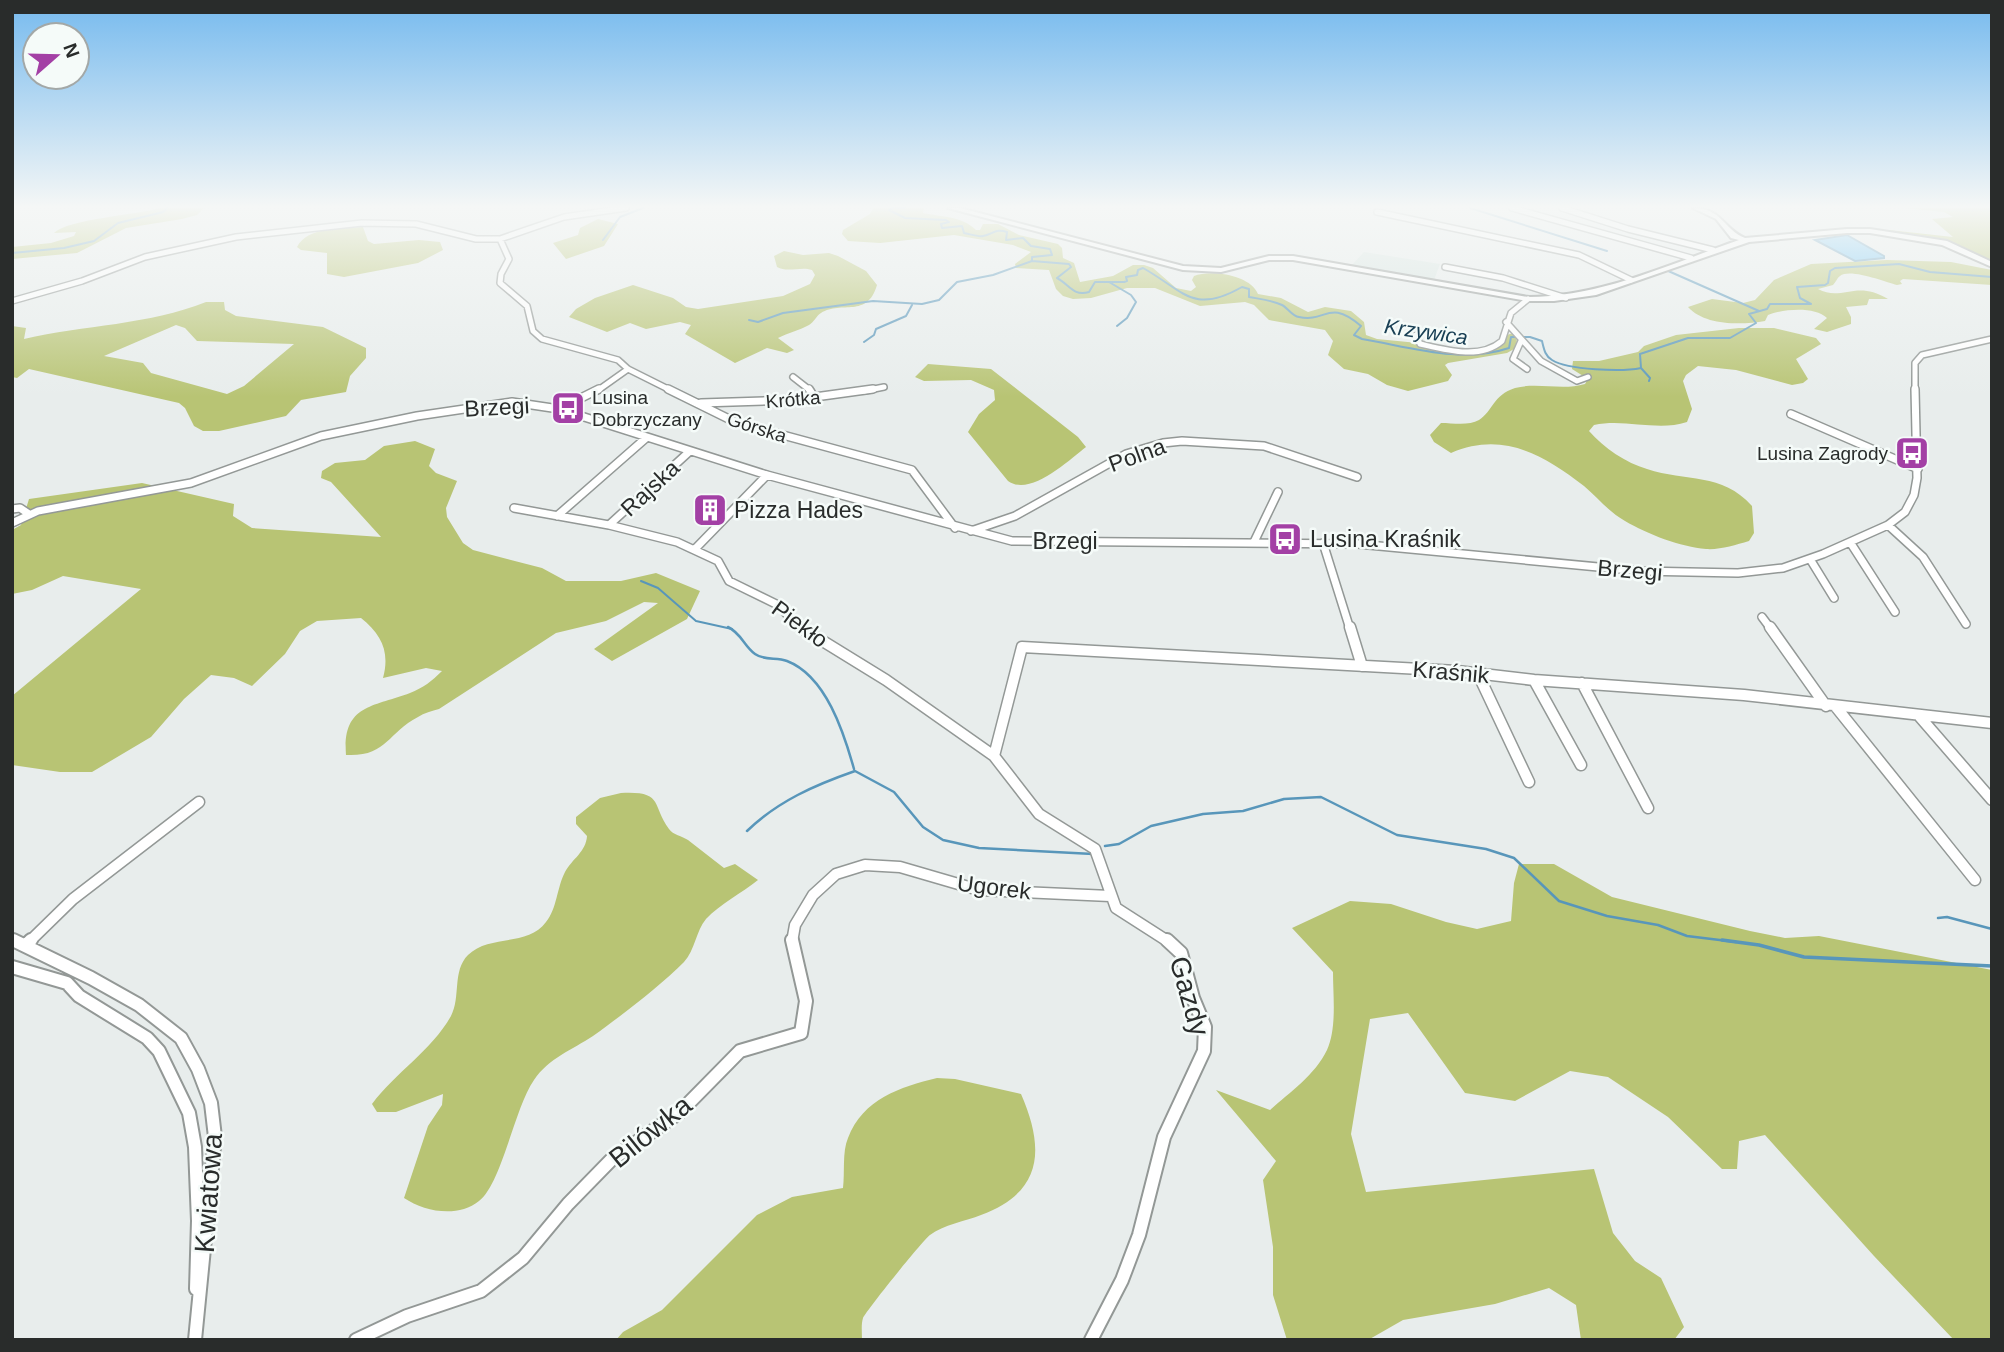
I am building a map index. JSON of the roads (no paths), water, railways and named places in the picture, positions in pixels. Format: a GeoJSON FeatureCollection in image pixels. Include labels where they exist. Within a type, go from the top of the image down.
{"type":"FeatureCollection","features":[{"type":"Feature","properties":{"kind":"street"},"geometry":{"type":"LineString","coordinates":[[12,301],[110,271]]}},
{"type":"Feature","properties":{"kind":"street","name":"Górska"},"geometry":{"type":"LineString","coordinates":[[503,271],[500,283],[521,297],[532,320],[533,331],[550,342],[618,360],[628,369],[701,403],[706,410],[735,422],[912,470],[955,527]]}},
{"type":"Feature","properties":{"kind":"street"},"geometry":{"type":"LineString","coordinates":[[1368,271],[1528,299],[1566,298],[1593,293],[1655,271]]}},
{"type":"Feature","properties":{"kind":"street"},"geometry":{"type":"LineString","coordinates":[[1467,271],[1503,278],[1566,298]]}},
{"type":"Feature","properties":{"kind":"street"},"geometry":{"type":"LineString","coordinates":[[1610,271],[1631,280]]}},
{"type":"Feature","properties":{"kind":"street"},"geometry":{"type":"LineString","coordinates":[[1416,335],[1420,344],[1457,351],[1478,351],[1498,345],[1504,336],[1506,322],[1518,305],[1528,299]]}},
{"type":"Feature","properties":{"kind":"street"},"geometry":{"type":"LineString","coordinates":[[1506,322],[1540,361],[1573,380],[1580,381],[1588,377]]}},
{"type":"Feature","properties":{"kind":"street"},"geometry":{"type":"LineString","coordinates":[[1519,338],[1513,359],[1527,369]]}},
{"type":"Feature","properties":{"kind":"street","name":"Brzegi"},"geometry":{"type":"LineString","coordinates":[[12,523],[29,513],[170,489],[321,436],[499,402],[559,409],[767,475],[970,532],[1012,541],[1323,543],[1687,574],[1738,573],[1783,568],[1810,559],[1888,525],[1905,512],[1914,495],[1918,469],[1915,363],[1931,351],[1992,339]]}},
{"type":"Feature","properties":{"kind":"street"},"geometry":{"type":"LineString","coordinates":[[559,409],[595,391],[628,369]]}},
{"type":"Feature","properties":{"kind":"street"},"geometry":{"type":"LineString","coordinates":[[793,377],[813,392],[814,397]]}},
{"type":"Feature","properties":{"kind":"street","name":"Krótka"},"geometry":{"type":"LineString","coordinates":[[701,403],[814,397],[884,387]]}},
{"type":"Feature","properties":{"kind":"street"},"geometry":{"type":"LineString","coordinates":[[1791,414],[1918,469]]}},
{"type":"Feature","properties":{"kind":"street"},"geometry":{"type":"LineString","coordinates":[[557,516],[646,438]]}},
{"type":"Feature","properties":{"kind":"street","name":"Polna"},"geometry":{"type":"LineString","coordinates":[[970,532],[1015,516],[1126,454],[1182,440],[1264,446],[1357,477]]}},
{"type":"Feature","properties":{"kind":"street","name":"Rajska"},"geometry":{"type":"LineString","coordinates":[[609,525],[690,451]]}},
{"type":"Feature","properties":{"kind":"street"},"geometry":{"type":"LineString","coordinates":[[695,549],[767,475]]}},
{"type":"Feature","properties":{"kind":"street"},"geometry":{"type":"LineString","coordinates":[[1254,542],[1258,526],[1278,492]]}},
{"type":"Feature","properties":{"kind":"street"},"geometry":{"type":"LineString","coordinates":[[12,509],[20,508],[29,513]]}},
{"type":"Feature","properties":{"kind":"street","name":"Piekło"},"geometry":{"type":"LineString","coordinates":[[514,508],[609,525],[695,549],[718,561],[729,581],[778,605],[804,632],[886,680],[994,756]]}},
{"type":"Feature","properties":{"kind":"street"},"geometry":{"type":"LineString","coordinates":[[1888,525],[1905,537],[1933,573],[1966,624]]}},
{"type":"Feature","properties":{"kind":"street"},"geometry":{"type":"LineString","coordinates":[[1850,542],[1895,612]]}},
{"type":"Feature","properties":{"kind":"street"},"geometry":{"type":"LineString","coordinates":[[1323,543],[1362,666]]}},
{"type":"Feature","properties":{"kind":"street"},"geometry":{"type":"LineString","coordinates":[[1810,559],[1834,598]]}},
{"type":"Feature","properties":{"kind":"street"},"geometry":{"type":"LineString","coordinates":[[1762,617],[1831,706],[1975,880]]}},
{"type":"Feature","properties":{"kind":"street","name":"Kraśnik"},"geometry":{"type":"LineString","coordinates":[[994,756],[1022,647],[1478,674],[1744,695],[1920,717],[1992,723]]}},
{"type":"Feature","properties":{"kind":"street"},"geometry":{"type":"LineString","coordinates":[[1478,674],[1529,782]]}},
{"type":"Feature","properties":{"kind":"street"},"geometry":{"type":"LineString","coordinates":[[1534,680],[1581,765]]}},
{"type":"Feature","properties":{"kind":"street"},"geometry":{"type":"LineString","coordinates":[[1582,684],[1648,808]]}},
{"type":"Feature","properties":{"kind":"street"},"geometry":{"type":"LineString","coordinates":[[1920,717],[1992,800]]}},
{"type":"Feature","properties":{"kind":"street","name":"Gazdy"},"geometry":{"type":"LineString","coordinates":[[994,756],[1039,814],[1095,849],[1116,908],[1160,933],[1181,953],[1193,998],[1205,1027],[1204,1051],[1164,1137],[1135,1246],[1110,1307],[1091,1340]]}},
{"type":"Feature","properties":{"kind":"street"},"geometry":{"type":"LineString","coordinates":[[26,944],[73,899],[198,802]]}},
{"type":"Feature","properties":{"kind":"street","name":"Ugorek"},"geometry":{"type":"LineString","coordinates":[[839,870],[883,864],[970,889],[1110,895]]}},
{"type":"Feature","properties":{"kind":"street","name":"Bilówka"},"geometry":{"type":"LineString","coordinates":[[356,1340],[407,1317],[481,1291],[523,1258],[568,1204],[611,1160],[680,1112],[720,1068],[740,1051],[801,1032],[808,1016],[808,999],[791,939],[795,924],[823,881],[839,870]]}},
{"type":"Feature","properties":{"kind":"street","name":"Kwiatowa"},"geometry":{"type":"LineString","coordinates":[[12,940],[26,944],[139,1005],[181,1038],[198,1069],[211,1102],[215,1137],[195,1340]]}},
{"type":"Feature","properties":{"kind":"street"},"geometry":{"type":"LineString","coordinates":[[12,967],[66,982],[79,996],[147,1038],[159,1051],[191,1118],[198,1220],[195,1273],[199,1295]]}},
{"type":"Feature","properties":{"kind":"waterway"},"geometry":{"type":"LineString","coordinates":[[749,320],[758,322],[783,313],[873,301],[922,304],[939,300],[957,282],[1004,271]]}},
{"type":"Feature","properties":{"kind":"waterway","name":"Krzywica"},"geometry":{"type":"LineString","coordinates":[[1066,271],[1057,278],[1079,293],[1089,292],[1095,282],[1109,282]]}},
{"type":"Feature","properties":{"kind":"waterway","name":"Krzywica"},"geometry":{"type":"LineString","coordinates":[[1109,282],[1127,281],[1126,277],[1137,275],[1138,271]]}},
{"type":"Feature","properties":{"kind":"waterway","name":"Krzywica"},"geometry":{"type":"LineString","coordinates":[[1148,271],[1190,297],[1212,299],[1242,287],[1249,289],[1249,297],[1278,303],[1299,317],[1316,317],[1334,312],[1341,314],[1361,326],[1354,335],[1362,339],[1436,352],[1473,354],[1509,348],[1511,337],[1530,337],[1542,341],[1545,352],[1552,360],[1570,366],[1621,370],[1641,368]]}},
{"type":"Feature","properties":{"kind":"waterway"},"geometry":{"type":"LineString","coordinates":[[1668,271],[1759,311]]}},
{"type":"Feature","properties":{"kind":"waterway","name":"Krzywica"},"geometry":{"type":"LineString","coordinates":[[1641,368],[1640,354],[1688,338],[1730,338],[1756,323],[1749,314],[1767,309],[1770,304],[1811,304],[1800,298],[1797,287],[1825,285],[1828,283],[1830,271]]}},
{"type":"Feature","properties":{"kind":"waterway","name":"Krzywica"},"geometry":{"type":"LineString","coordinates":[[1926,271],[1992,277]]}},
{"type":"Feature","properties":{"kind":"waterway"},"geometry":{"type":"LineString","coordinates":[[1109,282],[1131,295],[1136,302],[1127,318],[1117,326]]}},
{"type":"Feature","properties":{"kind":"waterway"},"geometry":{"type":"LineString","coordinates":[[864,342],[874,335],[876,329],[906,316],[912,305]]}},
{"type":"Feature","properties":{"kind":"waterway"},"geometry":{"type":"LineString","coordinates":[[1641,368],[1650,378],[1649,381]]}},
{"type":"Feature","properties":{"kind":"waterway"},"geometry":{"type":"LineString","coordinates":[[641,581],[658,588],[696,621],[730,629]]}},
{"type":"Feature","properties":{"kind":"waterway"},"geometry":{"type":"LineString","coordinates":[[730,629],[755,654],[787,661],[801,668],[813,679],[839,723],[854,769]]}},
{"type":"Feature","properties":{"kind":"waterway"},"geometry":{"type":"LineString","coordinates":[[747,831],[771,811],[798,795],[855,771],[894,792],[923,827],[943,840],[979,848],[1093,854]]}},
{"type":"Feature","properties":{"kind":"waterway"},"geometry":{"type":"LineString","coordinates":[[1105,846],[1119,844],[1151,826],[1203,814],[1243,811],[1284,799],[1321,797],[1397,835],[1486,849],[1514,858],[1559,901],[1607,916],[1658,925],[1687,936],[1736,942]]}},
{"type":"Feature","properties":{"kind":"waterway"},"geometry":{"type":"LineString","coordinates":[[1938,918],[1947,917],[1992,929]]}},
{"type":"Feature","properties":{"kind":"waterway"},"geometry":{"type":"LineString","coordinates":[[1722,940],[1759,945],[1804,957],[1992,966]]}},
{"type":"Feature","properties":{"kind":"place","name":"Lusina Dobrzyczany"},"geometry":{"type":"Point","coordinates":[568,408]}},
{"type":"Feature","properties":{"kind":"place","name":"Lusina Zagrody"},"geometry":{"type":"Point","coordinates":[1912,453]}},
{"type":"Feature","properties":{"kind":"place","name":"Pizza Hades"},"geometry":{"type":"Point","coordinates":[710,510]}},
{"type":"Feature","properties":{"kind":"place","name":"Lusina Kraśnik"},"geometry":{"type":"Point","coordinates":[1285,539]}}]}
